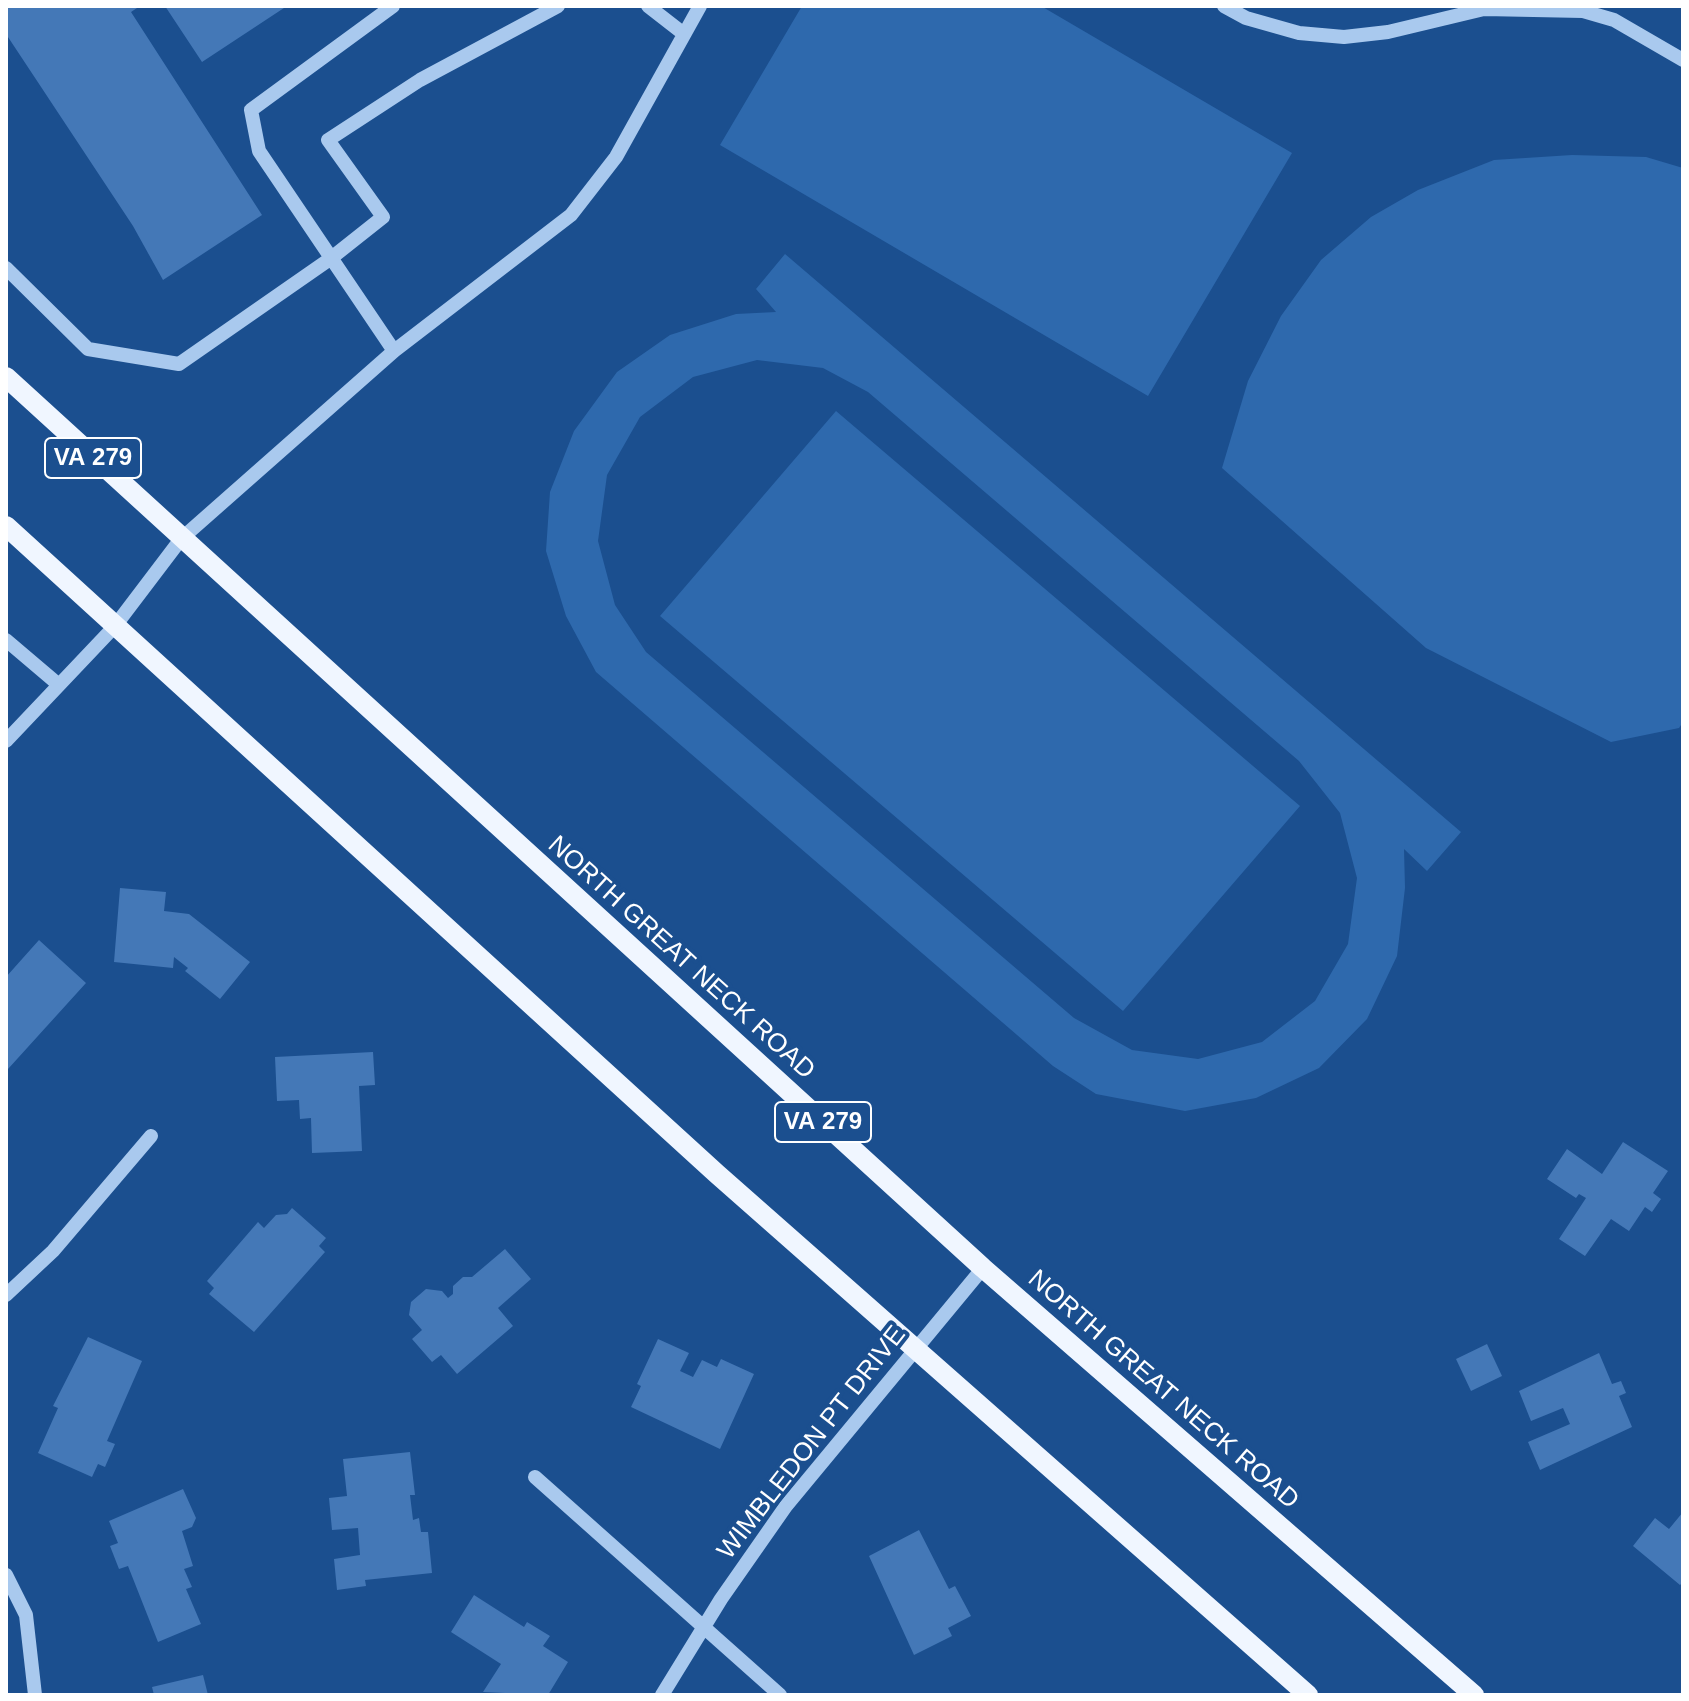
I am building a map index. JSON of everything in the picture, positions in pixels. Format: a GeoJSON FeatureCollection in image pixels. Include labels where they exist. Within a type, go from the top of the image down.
{"type":"FeatureCollection","features":[{"type":"Feature","properties":{"kind":"main road","name":"NORTH GREAT NECK ROAD"},"geometry":{"type":"LineString","coordinates":[[6,377],[983,1268],[1474,1695]]}},
{"type":"Feature","properties":{"kind":"main road"},"geometry":{"type":"LineString","coordinates":[[6,526],[914,1351],[1308,1695]]}},
{"type":"Feature","properties":{"kind":"street"},"geometry":{"type":"LineString","coordinates":[[393,6],[251,110],[259,151],[394,351]]}},
{"type":"Feature","properties":{"kind":"street"},"geometry":{"type":"LineString","coordinates":[[6,268],[88,349],[179,364],[330,259],[383,217],[328,140],[420,80],[558,6]]}},
{"type":"Feature","properties":{"kind":"street"},"geometry":{"type":"LineString","coordinates":[[648,6],[684,34]]}},
{"type":"Feature","properties":{"kind":"street"},"geometry":{"type":"LineString","coordinates":[[6,741],[115,626],[181,539],[394,351],[571,215],[616,157],[700,6]]}},
{"type":"Feature","properties":{"kind":"street"},"geometry":{"type":"LineString","coordinates":[[1224,6],[1246,18],[1299,33],[1344,37],[1388,32],[1486,7],[1583,11],[1614,20],[1683,60]]}},
{"type":"Feature","properties":{"kind":"street"},"geometry":{"type":"LineString","coordinates":[[6,640],[59,685]]}},
{"type":"Feature","properties":{"kind":"street"},"geometry":{"type":"LineString","coordinates":[[6,1295],[53,1251],[151,1136]]}},
{"type":"Feature","properties":{"kind":"street","name":"WIMBLEDON PT DRIVE"},"geometry":{"type":"LineString","coordinates":[[662,1695],[786,1506],[983,1268]]}},
{"type":"Feature","properties":{"kind":"street"},"geometry":{"type":"LineString","coordinates":[[535,1477],[780,1695]]}},
{"type":"Feature","properties":{"kind":"street"},"geometry":{"type":"LineString","coordinates":[[6,1575],[26,1615],[35,1695]]}},
{"type":"Feature","properties":{"kind":"shaded area"},"geometry":{"type":"Polygon","coordinates":[[[802,6],[1041,6],[1292,153],[1148,396],[720,145],[802,6]]]}},
{"type":"Feature","properties":{"kind":"shaded area"},"geometry":{"type":"Polygon","coordinates":[[[1572,155],[1646,157],[1683,168],[1683,722],[1679,728],[1611,742],[1426,648],[1222,468],[1248,381],[1281,316],[1321,260],[1371,217],[1418,190],[1494,160],[1572,155]]]}},
{"type":"Feature","properties":{"kind":"shaded area"},"geometry":{"type":"Polygon","coordinates":[[[785,254],[1461,832],[1427,871],[1404,849],[1405,888],[1397,956],[1367,1019],[1319,1068],[1256,1098],[1185,1111],[1096,1094],[1053,1066],[596,672],[566,616],[546,551],[550,492],[574,431],[617,372],[670,335],[736,314],[776,312],[756,289],[785,254]],[[757,360],[693,377],[640,417],[607,475],[598,541],[615,605],[646,652],[1074,1018],[1132,1050],[1198,1059],[1262,1042],[1315,1001],[1348,944],[1357,878],[1340,813],[1299,761],[868,392],[823,368],[757,360]]]}},
{"type":"Feature","properties":{"kind":"shaded area"},"geometry":{"type":"Polygon","coordinates":[[[836,411],[1300,806],[1123,1011],[660,616],[836,411]]]}},
{"type":"Feature","properties":{"kind":"building"},"geometry":{"type":"Polygon","coordinates":[[[6,6],[140,6],[131,12],[262,215],[163,280],[133,226],[6,34],[6,6]]]}},
{"type":"Feature","properties":{"kind":"building"},"geometry":{"type":"Polygon","coordinates":[[[165,6],[287,6],[202,62],[165,6]]]}},
{"type":"Feature","properties":{"kind":"building"},"geometry":{"type":"Polygon","coordinates":[[[120,888],[166,892],[164,911],[189,914],[250,962],[220,999],[185,971],[188,968],[174,957],[173,968],[114,962],[120,888]]]}},
{"type":"Feature","properties":{"kind":"building"},"geometry":{"type":"Polygon","coordinates":[[[39,940],[86,983],[8,1069],[6,977],[39,940]]]}},
{"type":"Feature","properties":{"kind":"building"},"geometry":{"type":"Polygon","coordinates":[[[373,1052],[375,1085],[359,1086],[362,1151],[312,1153],[311,1118],[300,1119],[299,1100],[277,1101],[275,1057],[373,1052]]]}},
{"type":"Feature","properties":{"kind":"building"},"geometry":{"type":"Polygon","coordinates":[[[1623,1142],[1668,1171],[1653,1193],[1661,1199],[1652,1212],[1645,1207],[1629,1231],[1611,1219],[1585,1256],[1559,1239],[1586,1198],[1579,1194],[1576,1198],[1547,1179],[1567,1149],[1602,1174],[1623,1142]]]}},
{"type":"Feature","properties":{"kind":"building"},"geometry":{"type":"Polygon","coordinates":[[[292,1208],[326,1238],[319,1246],[325,1252],[254,1332],[209,1294],[214,1288],[207,1281],[258,1222],[264,1228],[276,1215],[287,1214],[292,1208]]]}},
{"type":"Feature","properties":{"kind":"building"},"geometry":{"type":"Polygon","coordinates":[[[505,1249],[531,1279],[498,1308],[513,1326],[457,1374],[441,1355],[432,1362],[412,1339],[422,1330],[409,1315],[411,1302],[426,1289],[442,1291],[448,1298],[453,1294],[453,1286],[463,1277],[472,1277],[505,1249]]]}},
{"type":"Feature","properties":{"kind":"building"},"geometry":{"type":"Polygon","coordinates":[[[88,1337],[142,1361],[107,1441],[115,1444],[105,1467],[98,1464],[92,1477],[38,1453],[58,1408],[53,1406],[88,1337]]]}},
{"type":"Feature","properties":{"kind":"building"},"geometry":{"type":"Polygon","coordinates":[[[658,1339],[689,1353],[680,1371],[693,1377],[702,1360],[717,1367],[721,1359],[754,1374],[720,1449],[631,1407],[641,1386],[637,1384],[658,1339]]]}},
{"type":"Feature","properties":{"kind":"building"},"geometry":{"type":"Polygon","coordinates":[[[1487,1344],[1502,1376],[1471,1391],[1456,1359],[1487,1344]]]}},
{"type":"Feature","properties":{"kind":"building"},"geometry":{"type":"Polygon","coordinates":[[[1599,1353],[1612,1384],[1621,1381],[1626,1393],[1619,1396],[1632,1427],[1540,1470],[1528,1442],[1570,1424],[1563,1408],[1531,1421],[1519,1391],[1599,1353]]]}},
{"type":"Feature","properties":{"kind":"building"},"geometry":{"type":"Polygon","coordinates":[[[410,1452],[415,1495],[410,1495],[413,1520],[419,1518],[421,1532],[428,1532],[432,1573],[365,1580],[366,1586],[337,1590],[334,1559],[360,1555],[358,1528],[332,1530],[329,1498],[347,1496],[343,1459],[410,1452]]]}},
{"type":"Feature","properties":{"kind":"building"},"geometry":{"type":"Polygon","coordinates":[[[183,1489],[196,1518],[192,1527],[182,1531],[193,1566],[184,1569],[192,1587],[186,1589],[201,1624],[158,1642],[128,1566],[119,1569],[110,1546],[118,1543],[109,1521],[183,1489]]]}},
{"type":"Feature","properties":{"kind":"building"},"geometry":{"type":"Polygon","coordinates":[[[1683,1512],[1683,1582],[1680,1585],[1633,1546],[1655,1518],[1669,1529],[1683,1512]]]}},
{"type":"Feature","properties":{"kind":"building"},"geometry":{"type":"Polygon","coordinates":[[[919,1530],[949,1589],[955,1586],[971,1616],[948,1628],[952,1636],[914,1655],[869,1556],[919,1530]]]}},
{"type":"Feature","properties":{"kind":"building"},"geometry":{"type":"Polygon","coordinates":[[[474,1595],[524,1627],[527,1622],[550,1636],[543,1646],[568,1662],[548,1695],[483,1692],[501,1664],[451,1632],[474,1595]]]}},
{"type":"Feature","properties":{"kind":"building"},"geometry":{"type":"Polygon","coordinates":[[[203,1675],[208,1695],[154,1695],[152,1687],[203,1675]]]}}]}
